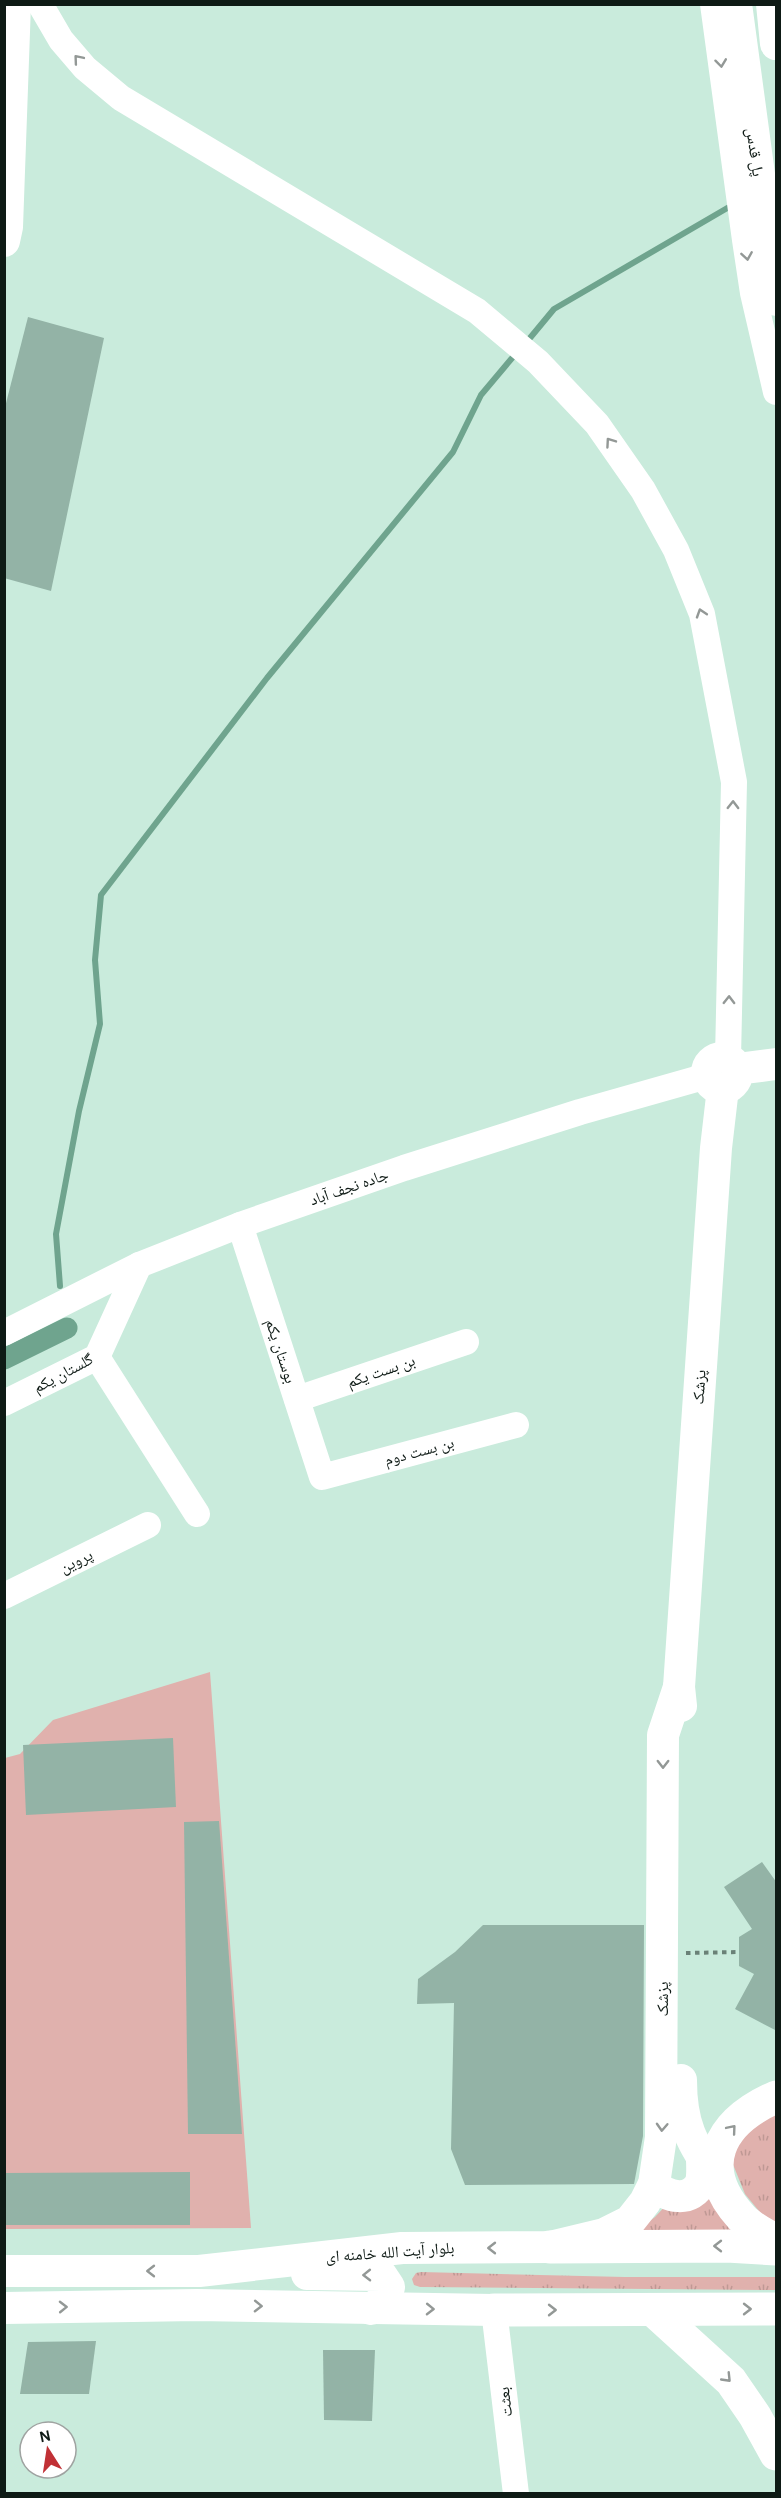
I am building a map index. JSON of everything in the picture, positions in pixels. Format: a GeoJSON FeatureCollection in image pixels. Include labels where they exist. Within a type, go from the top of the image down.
{"type":"FeatureCollection","features":[{"type":"Feature","properties":{"kind":"highway"},"geometry":{"type":"LineString","coordinates":[[777,2097],[761,2104],[741,2118],[723,2140],[716,2165],[709,2168],[743,2220],[777,2241]]}},
{"type":"Feature","properties":{"kind":"highway","name":"بلوار آیت الله خامنه ای"},"geometry":{"type":"LineString","coordinates":[[550,2247],[727,2246],[777,2249]]}},
{"type":"Feature","properties":{"kind":"highway"},"geometry":{"type":"LineString","coordinates":[[494,2310],[777,2308]]}},
{"type":"Feature","properties":{"kind":"highway"},"geometry":{"type":"LineString","coordinates":[[653,2310],[730,2381],[755,2416],[777,2454]]}},
{"type":"Feature","properties":{"kind":"main road"},"geometry":{"type":"LineString","coordinates":[[4,241],[7,227],[15,4]]}},
{"type":"Feature","properties":{"kind":"main road","name":"پل قدس"},"geometry":{"type":"LineString","coordinates":[[736,4],[777,300]]}},
{"type":"Feature","properties":{"kind":"main road"},"geometry":{"type":"LineString","coordinates":[[772,4],[777,44]]}},
{"type":"Feature","properties":{"kind":"main road","name":"جاده نجف آباد"},"geometry":{"type":"LineString","coordinates":[[724,1073],[777,1064]]}},
{"type":"Feature","properties":{"kind":"main road","name":"پزشک"},"geometry":{"type":"LineString","coordinates":[[709,2168],[688,2134],[681,2101],[685,1738],[679,1687],[716,1148],[724,1073]]}},
{"type":"Feature","properties":{"kind":"main road","name":"پزشک"},"geometry":{"type":"LineString","coordinates":[[550,2247],[618,2229],[638,2212],[654,2184],[662,2117],[663,1735],[679,1687]]}},
{"type":"Feature","properties":{"kind":"main road"},"geometry":{"type":"LineString","coordinates":[[654,2184],[660,2192],[681,2197],[697,2188],[709,2168]]}},
{"type":"Feature","properties":{"kind":"main road","name":"بلوار آیت الله خامنه ای"},"geometry":{"type":"LineString","coordinates":[[4,2271],[199,2271],[402,2248],[550,2247]]}},
{"type":"Feature","properties":{"kind":"main road"},"geometry":{"type":"LineString","coordinates":[[199,2271],[381,2275],[389,2287],[386,2298],[371,2308]]}},
{"type":"Feature","properties":{"kind":"main road"},"geometry":{"type":"LineString","coordinates":[[4,2308],[197,2305],[494,2310]]}},
{"type":"Feature","properties":{"kind":"street"},"geometry":{"type":"LineString","coordinates":[[40,4],[62,40],[85,68],[121,98],[477,311],[538,362],[597,424],[643,490],[676,550],[702,614],[734,782],[724,1073]]}},
{"type":"Feature","properties":{"kind":"street"},"geometry":{"type":"LineString","coordinates":[[713,4],[746,250],[777,392]]}},
{"type":"Feature","properties":{"kind":"street","name":"جاده نجف آباد"},"geometry":{"type":"LineString","coordinates":[[4,1333],[140,1265],[240,1225],[404,1168],[580,1112],[724,1073]]}},
{"type":"Feature","properties":{"kind":"street","name":"بوستان یکم"},"geometry":{"type":"LineString","coordinates":[[240,1225],[322,1477]]}},
{"type":"Feature","properties":{"kind":"street","name":"گلستان یکم"},"geometry":{"type":"LineString","coordinates":[[4,1403],[98,1357],[140,1265]]}},
{"type":"Feature","properties":{"kind":"street","name":"بن بست یکم"},"geometry":{"type":"LineString","coordinates":[[297,1399],[465,1342]]}},
{"type":"Feature","properties":{"kind":"street"},"geometry":{"type":"LineString","coordinates":[[98,1357],[196,1514]]}},
{"type":"Feature","properties":{"kind":"street","name":"بن بست دوم"},"geometry":{"type":"LineString","coordinates":[[322,1477],[516,1425]]}},
{"type":"Feature","properties":{"kind":"street","name":"پروین"},"geometry":{"type":"LineString","coordinates":[[4,1596],[148,1525]]}},
{"type":"Feature","properties":{"kind":"street","name":"بعثت"},"geometry":{"type":"LineString","coordinates":[[494,2310],[516,2493]]}},
{"type":"Feature","properties":{"kind":"path"},"geometry":{"type":"LineString","coordinates":[[682,1953],[739,1952]]}},
{"type":"Feature","properties":{"kind":"green space"},"geometry":{"type":"Polygon","coordinates":[[[210,1672],[251,2228],[5,2229],[5,1758],[20,1754],[53,1720],[210,1672]]]}},
{"type":"Feature","properties":{"kind":"green space"},"geometry":{"type":"Polygon","coordinates":[[[776,2097],[776,2232],[745,2194],[723,2140],[776,2097]]]}},
{"type":"Feature","properties":{"kind":"green space"},"geometry":{"type":"Polygon","coordinates":[[[706,2194],[717,2209],[752,2238],[636,2231],[655,2217],[669,2202],[706,2194]]]}},
{"type":"Feature","properties":{"kind":"green space"},"geometry":{"type":"Polygon","coordinates":[[[416,2273],[625,2277],[776,2277],[776,2290],[420,2287],[414,2285],[412,2279],[416,2273]]]}},
{"type":"Feature","properties":{"kind":"building"},"geometry":{"type":"Polygon","coordinates":[[[28,317],[104,338],[51,591],[4,578],[4,411],[28,317]]]}},
{"type":"Feature","properties":{"kind":"building"},"geometry":{"type":"Polygon","coordinates":[[[173,1738],[176,1807],[26,1815],[23,1745],[173,1738]]]}},
{"type":"Feature","properties":{"kind":"building"},"geometry":{"type":"Polygon","coordinates":[[[219,1821],[242,2134],[188,2134],[184,1822],[219,1821]]]}},
{"type":"Feature","properties":{"kind":"building"},"geometry":{"type":"Polygon","coordinates":[[[762,1862],[777,1883],[777,2031],[735,2009],[754,1974],[739,1966],[739,1937],[752,1929],[724,1887],[762,1862]]]}},
{"type":"Feature","properties":{"kind":"building"},"geometry":{"type":"Polygon","coordinates":[[[483,1925],[644,1925],[643,2136],[634,2184],[465,2185],[451,2149],[454,2003],[417,2004],[418,1979],[455,1952],[483,1925]]]}},
{"type":"Feature","properties":{"kind":"building"},"geometry":{"type":"Polygon","coordinates":[[[190,2172],[190,2225],[4,2225],[4,2173],[190,2172]]]}},
{"type":"Feature","properties":{"kind":"building"},"geometry":{"type":"Polygon","coordinates":[[[96,2341],[89,2394],[20,2394],[28,2342],[96,2341]]]}},
{"type":"Feature","properties":{"kind":"building"},"geometry":{"type":"Polygon","coordinates":[[[323,2350],[375,2350],[372,2421],[324,2420],[323,2350]]]}},
{"type":"Feature","properties":{"kind":"waterway"},"geometry":{"type":"LineString","coordinates":[[525,344],[554,309],[729,207]]}},
{"type":"Feature","properties":{"kind":"waterway"},"geometry":{"type":"LineString","coordinates":[[60,1286],[56,1234],[79,1111],[100,1024],[95,960],[101,895],[267,678],[453,452],[481,395],[518,351]]}},
{"type":"Feature","properties":{"kind":"waterway"},"geometry":{"type":"LineString","coordinates":[[66,1322],[67,1328]]}},
{"type":"Feature","properties":{"kind":"waterway"},"geometry":{"type":"LineString","coordinates":[[4,1359],[67,1328]]}}]}
